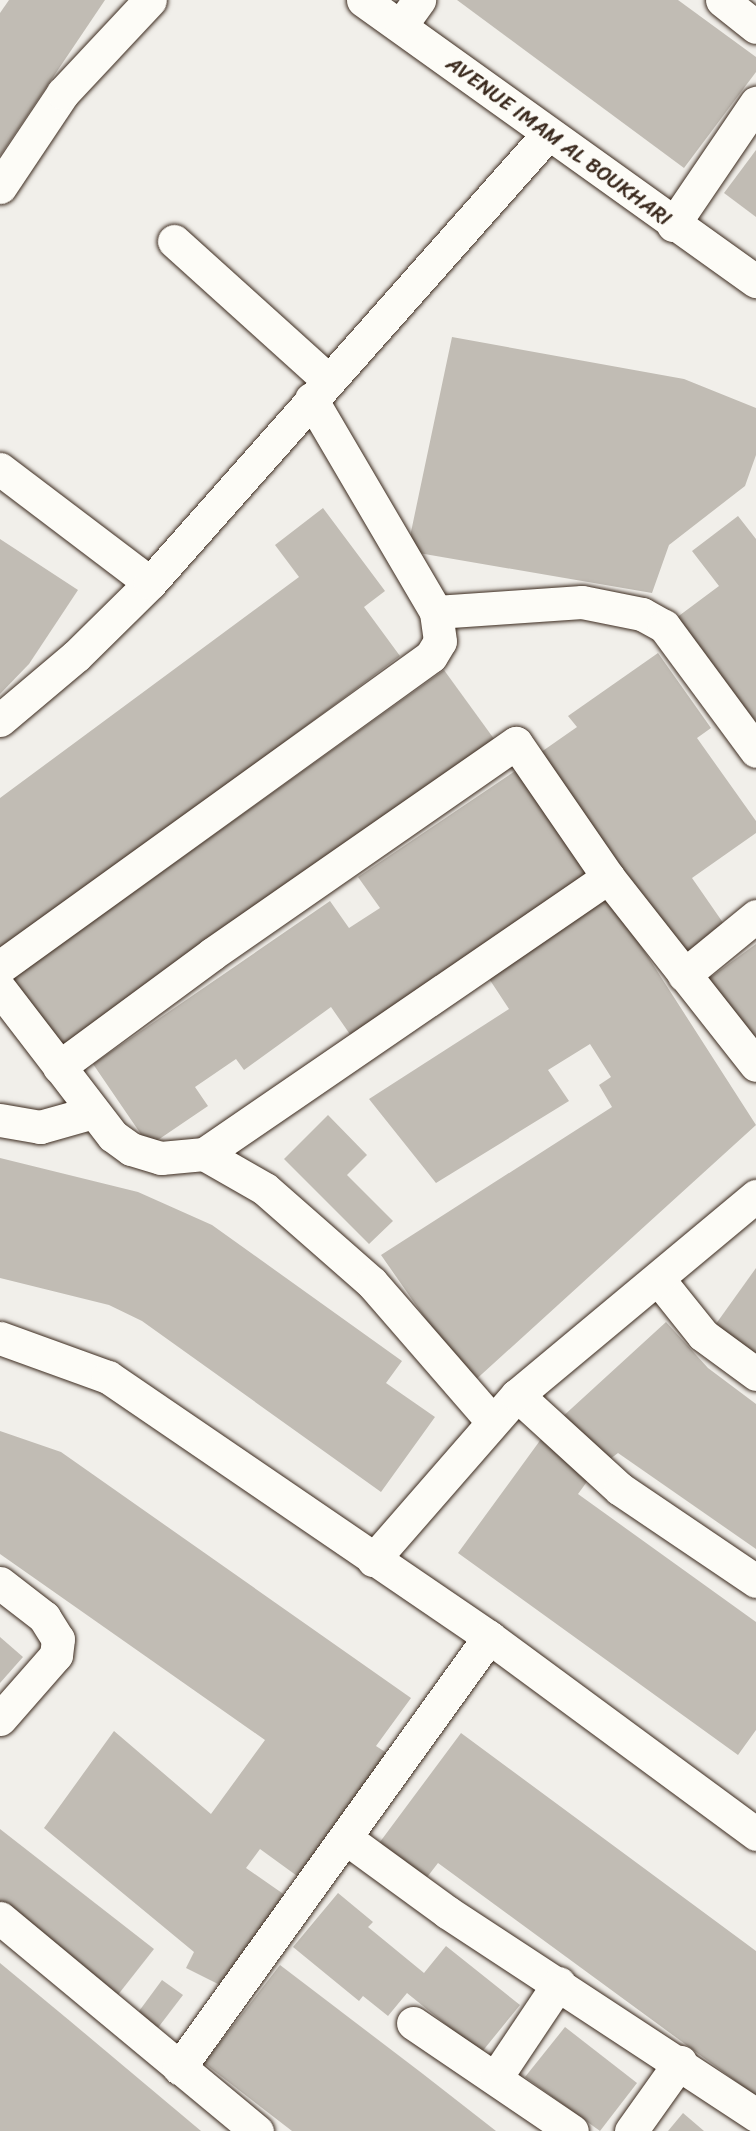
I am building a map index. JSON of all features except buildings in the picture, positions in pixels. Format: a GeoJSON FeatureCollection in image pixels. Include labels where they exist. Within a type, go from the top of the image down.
{"type":"FeatureCollection","features":[{"type":"Feature","properties":{"kind":"street"},"geometry":{"type":"LineString","coordinates":[[0,188],[63,93],[150,0]]}},
{"type":"Feature","properties":{"kind":"street","name":"AVENUE IMAM AL BOUKHARI"},"geometry":{"type":"LineString","coordinates":[[363,0],[410,13],[548,134],[673,225],[756,281]]}},
{"type":"Feature","properties":{"kind":"street"},"geometry":{"type":"LineString","coordinates":[[722,0],[756,27]]}},
{"type":"Feature","properties":{"kind":"street"},"geometry":{"type":"LineString","coordinates":[[673,225],[756,103]]}},
{"type":"Feature","properties":{"kind":"street"},"geometry":{"type":"LineString","coordinates":[[0,720],[76,656],[150,583],[548,134]]}},
{"type":"Feature","properties":{"kind":"street"},"geometry":{"type":"LineString","coordinates":[[0,967],[431,656],[440,641],[436,612],[320,390],[174,241]]}},
{"type":"Feature","properties":{"kind":"street"},"geometry":{"type":"LineString","coordinates":[[0,470],[150,583]]}},
{"type":"Feature","properties":{"kind":"street"},"geometry":{"type":"LineString","coordinates":[[436,612],[582,602],[642,614],[664,626],[756,751]]}},
{"type":"Feature","properties":{"kind":"street"},"geometry":{"type":"LineString","coordinates":[[59,1067],[513,743],[519,745],[608,877],[756,1065]]}},
{"type":"Feature","properties":{"kind":"street"},"geometry":{"type":"LineString","coordinates":[[0,989],[93,1112],[131,1149],[161,1158],[204,1154],[608,877]]}},
{"type":"Feature","properties":{"kind":"street"},"geometry":{"type":"LineString","coordinates":[[684,975],[756,916]]}},
{"type":"Feature","properties":{"kind":"street"},"geometry":{"type":"LineString","coordinates":[[0,1120],[40,1127],[93,1112]]}},
{"type":"Feature","properties":{"kind":"street"},"geometry":{"type":"LineString","coordinates":[[204,1154],[266,1189],[363,1274],[491,1420]]}},
{"type":"Feature","properties":{"kind":"street"},"geometry":{"type":"LineString","coordinates":[[373,1560],[491,1420],[517,1395],[659,1280],[756,1196]]}},
{"type":"Feature","properties":{"kind":"street"},"geometry":{"type":"LineString","coordinates":[[659,1280],[703,1335],[756,1374]]}},
{"type":"Feature","properties":{"kind":"street"},"geometry":{"type":"LineString","coordinates":[[0,1338],[108,1377],[489,1637],[756,1834]]}},
{"type":"Feature","properties":{"kind":"street"},"geometry":{"type":"LineString","coordinates":[[517,1395],[620,1489],[756,1581]]}},
{"type":"Feature","properties":{"kind":"street"},"geometry":{"type":"LineString","coordinates":[[0,1583],[44,1617],[58,1639],[56,1655],[0,1719]]}},
{"type":"Feature","properties":{"kind":"street"},"geometry":{"type":"LineString","coordinates":[[179,2068],[347,1839],[489,1637]]}},
{"type":"Feature","properties":{"kind":"street"},"geometry":{"type":"LineString","coordinates":[[347,1839],[447,1912],[680,2061],[756,2115]]}},
{"type":"Feature","properties":{"kind":"street"},"geometry":{"type":"LineString","coordinates":[[0,1918],[257,2131]]}},
{"type":"Feature","properties":{"kind":"street"},"geometry":{"type":"LineString","coordinates":[[496,2077],[559,1983]]}},
{"type":"Feature","properties":{"kind":"street"},"geometry":{"type":"LineString","coordinates":[[413,2023],[496,2077],[572,2131]]}},
{"type":"Feature","properties":{"kind":"street"},"geometry":{"type":"LineString","coordinates":[[630,2131],[680,2061]]}}]}
